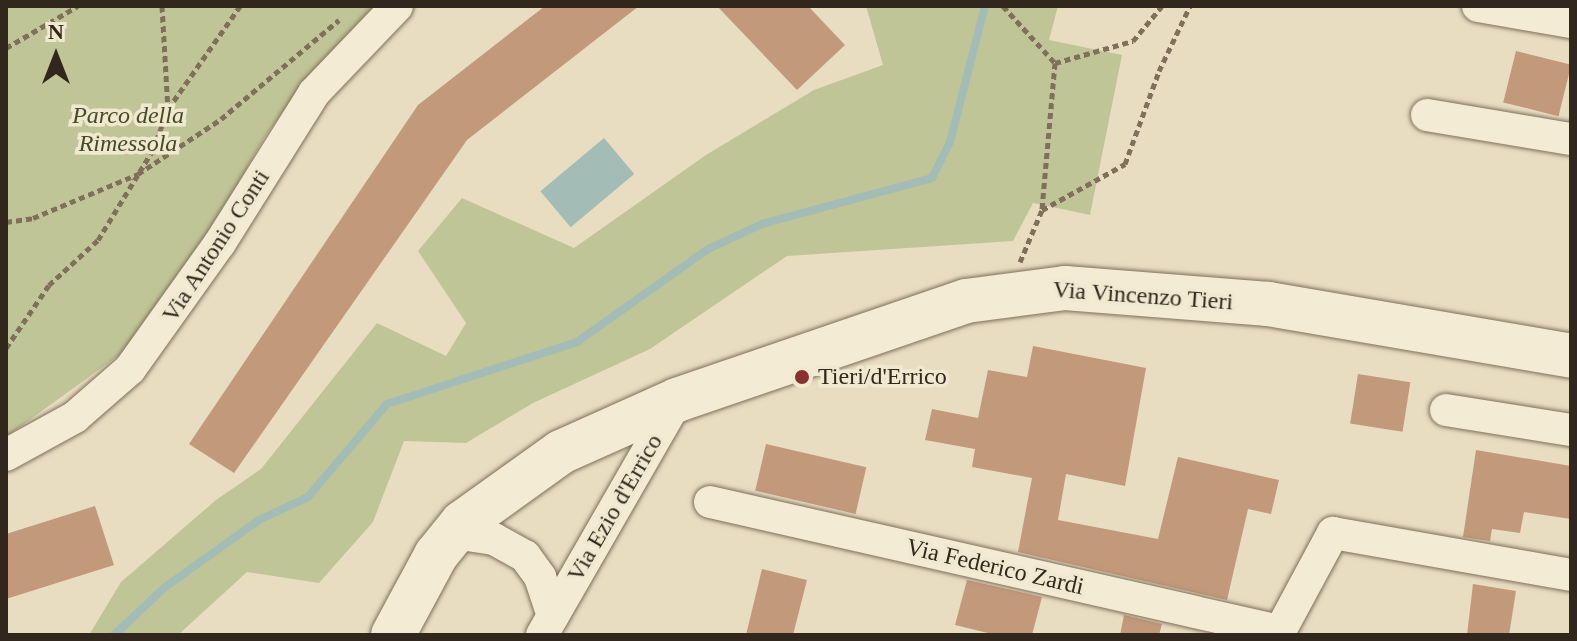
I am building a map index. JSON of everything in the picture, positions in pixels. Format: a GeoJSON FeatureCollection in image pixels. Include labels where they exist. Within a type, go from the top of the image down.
{"type":"FeatureCollection","features":[{"type":"Feature","properties":{"kind":"street","name":"Via Antonio Conti"},"geometry":{"type":"LineString","coordinates":[[6,455],[75,417],[130,369],[211,256],[314,93],[397,6]]}},
{"type":"Feature","properties":{"kind":"street"},"geometry":{"type":"LineString","coordinates":[[1478,6],[1571,22]]}},
{"type":"Feature","properties":{"kind":"street"},"geometry":{"type":"LineString","coordinates":[[1427,115],[1571,139]]}},
{"type":"Feature","properties":{"kind":"street","name":"Via Vincenzo Tieri"},"geometry":{"type":"LineString","coordinates":[[393,635],[436,555],[454,533],[561,452],[677,400],[935,309],[1023,290],[1065,288],[1268,304],[1571,356]]}},
{"type":"Feature","properties":{"kind":"street","name":"Via Ezio d'Errico"},"geometry":{"type":"LineString","coordinates":[[547,625],[677,400]]}},
{"type":"Feature","properties":{"kind":"street"},"geometry":{"type":"LineString","coordinates":[[1446,410],[1571,430]]}},
{"type":"Feature","properties":{"kind":"street","name":"Via Federico Zardi"},"geometry":{"type":"LineString","coordinates":[[710,502],[1279,633]]}},
{"type":"Feature","properties":{"kind":"street","name":"Via Ezio d'Errico"},"geometry":{"type":"LineString","coordinates":[[454,533],[494,539],[525,556],[540,577],[547,625]]}},
{"type":"Feature","properties":{"kind":"street"},"geometry":{"type":"LineString","coordinates":[[1279,633],[1333,533],[1571,575]]}},
{"type":"Feature","properties":{"kind":"path"},"geometry":{"type":"LineString","coordinates":[[6,48],[78,6]]}},
{"type":"Feature","properties":{"kind":"path"},"geometry":{"type":"LineString","coordinates":[[162,6],[168,109]]}},
{"type":"Feature","properties":{"kind":"path"},"geometry":{"type":"LineString","coordinates":[[6,348],[49,285],[98,240],[138,174],[168,109],[240,6]]}},
{"type":"Feature","properties":{"kind":"path"},"geometry":{"type":"LineString","coordinates":[[1003,6],[1055,63],[1042,210],[1019,257],[1023,290]]}},
{"type":"Feature","properties":{"kind":"path"},"geometry":{"type":"LineString","coordinates":[[1055,63],[1133,41],[1162,6]]}},
{"type":"Feature","properties":{"kind":"path"},"geometry":{"type":"LineString","coordinates":[[1042,210],[1125,164],[1159,71],[1190,6]]}},
{"type":"Feature","properties":{"kind":"path"},"geometry":{"type":"LineString","coordinates":[[6,222],[33,218],[138,174],[221,119],[345,15]]}},
{"type":"Feature","properties":{"kind":"green space","name":"Parco della Rimessola"},"geometry":{"type":"Polygon","coordinates":[[[6,6],[376,6],[308,77],[264,138],[155,329],[6,437],[6,6]]]}},
{"type":"Feature","properties":{"kind":"green space"},"geometry":{"type":"Polygon","coordinates":[[[866,6],[1058,6],[1049,40],[1122,55],[1090,215],[1033,203],[1013,241],[787,256],[650,349],[533,403],[466,443],[404,441],[373,522],[319,583],[247,572],[178,635],[89,635],[121,582],[216,500],[261,469],[377,323],[446,356],[466,323],[418,251],[462,198],[574,248],[706,155],[814,90],[883,65],[866,6]]]}},
{"type":"Feature","properties":{"kind":"water"},"geometry":{"type":"Polygon","coordinates":[[[604,138],[634,174],[571,227],[540,191],[604,138]]]}},
{"type":"Feature","properties":{"kind":"building"},"geometry":{"type":"Polygon","coordinates":[[[545,6],[639,6],[467,140],[234,473],[189,444],[418,105],[545,6]]]}},
{"type":"Feature","properties":{"kind":"building"},"geometry":{"type":"Polygon","coordinates":[[[717,6],[808,6],[845,45],[797,90],[717,6]]]}},
{"type":"Feature","properties":{"kind":"building"},"geometry":{"type":"Polygon","coordinates":[[[1516,51],[1571,65],[1558,116],[1503,102],[1516,51]]]}},
{"type":"Feature","properties":{"kind":"building"},"geometry":{"type":"Polygon","coordinates":[[[1033,346],[1146,368],[1125,486],[1066,474],[1058,520],[1158,539],[1178,457],[1279,480],[1271,514],[1248,509],[1227,600],[1018,552],[1032,478],[972,467],[975,449],[925,440],[932,409],[978,418],[988,370],[1027,377],[1033,346]]]}},
{"type":"Feature","properties":{"kind":"building"},"geometry":{"type":"Polygon","coordinates":[[[1358,374],[1410,382],[1403,432],[1350,423],[1358,374]]]}},
{"type":"Feature","properties":{"kind":"building"},"geometry":{"type":"Polygon","coordinates":[[[766,444],[866,467],[856,514],[755,491],[766,444]]]}},
{"type":"Feature","properties":{"kind":"building"},"geometry":{"type":"Polygon","coordinates":[[[1476,450],[1571,466],[1571,519],[1524,512],[1520,533],[1492,529],[1490,541],[1463,537],[1476,450]]]}},
{"type":"Feature","properties":{"kind":"building"},"geometry":{"type":"Polygon","coordinates":[[[95,506],[114,565],[6,599],[6,534],[95,506]]]}},
{"type":"Feature","properties":{"kind":"building"},"geometry":{"type":"Polygon","coordinates":[[[762,569],[807,580],[793,635],[746,635],[762,569]]]}},
{"type":"Feature","properties":{"kind":"building"},"geometry":{"type":"Polygon","coordinates":[[[967,580],[1042,597],[1032,635],[996,635],[955,625],[967,580]]]}},
{"type":"Feature","properties":{"kind":"building"},"geometry":{"type":"Polygon","coordinates":[[[1473,584],[1516,591],[1509,635],[1467,635],[1473,584]]]}},
{"type":"Feature","properties":{"kind":"building"},"geometry":{"type":"Polygon","coordinates":[[[1124,615],[1162,624],[1159,635],[1120,635],[1124,615]]]}},
{"type":"Feature","properties":{"kind":"waterway"},"geometry":{"type":"LineString","coordinates":[[114,635],[164,588],[259,520],[308,497],[387,404],[577,342],[708,249],[762,224],[932,178],[950,142],[985,6]]}},
{"type":"Feature","properties":{"kind":"place","name":"Tieri/d'Errico"},"geometry":{"type":"Point","coordinates":[802,377]}}]}
